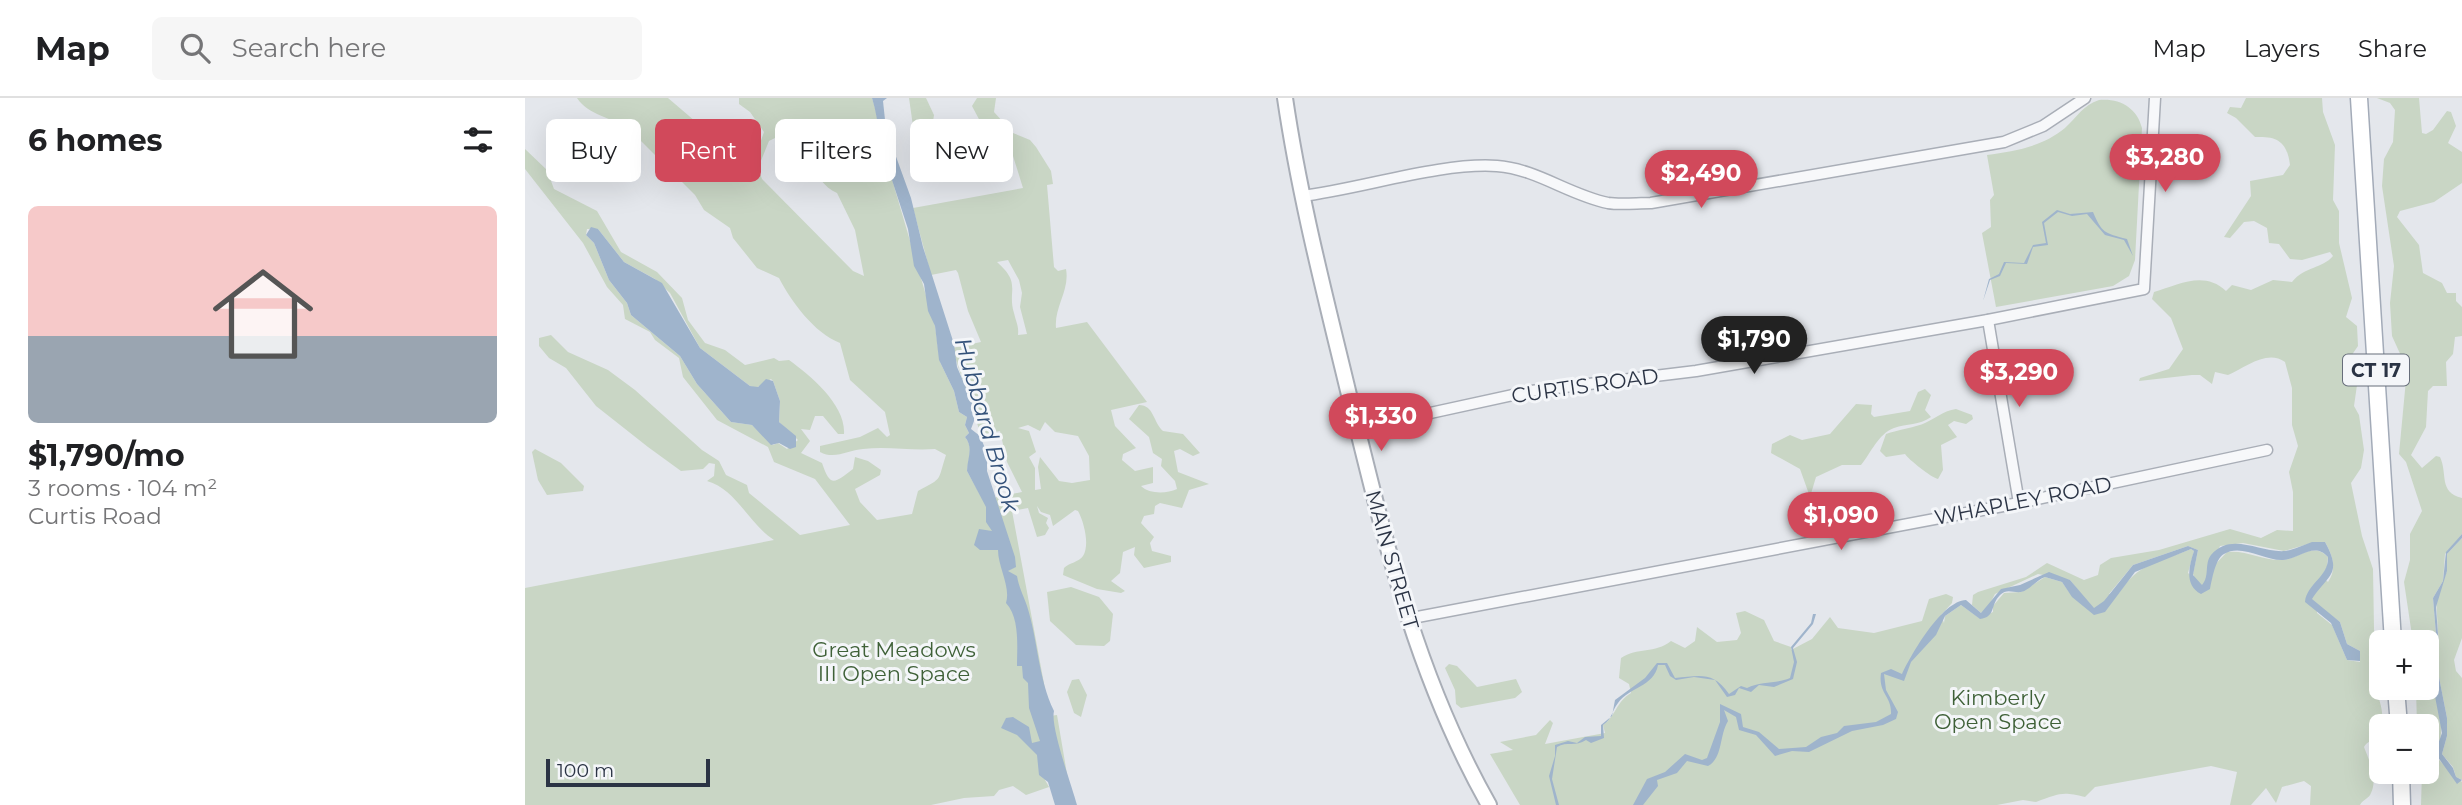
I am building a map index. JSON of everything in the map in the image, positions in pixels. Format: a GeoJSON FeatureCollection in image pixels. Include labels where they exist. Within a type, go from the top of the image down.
{"type":"FeatureCollection","features":[{"type":"Feature","properties":{"kind":"main road","name":"MAIN STREET"},"geometry":{"type":"LineString","coordinates":[[1285,98],[1302,196],[1357,429],[1407,619],[1454,738],[1489,805]]}},
{"type":"Feature","properties":{"kind":"main road","name":"CT 17"},"geometry":{"type":"LineString","coordinates":[[2359,98],[2392,630]]}},
{"type":"Feature","properties":{"kind":"main road"},"geometry":{"type":"LineString","coordinates":[[2401,784],[2402,805]]}},
{"type":"Feature","properties":{"kind":"street"},"geometry":{"type":"LineString","coordinates":[[1302,196],[1445,170],[1495,166],[1526,170],[1568,190],[1609,203],[1651,203],[2004,142],[2043,126],[2085,98]]}},
{"type":"Feature","properties":{"kind":"street","name":"CURTIS ROAD"},"geometry":{"type":"LineString","coordinates":[[1357,429],[1531,391],[1696,371],[1988,320],[2144,289],[2155,98]]}},
{"type":"Feature","properties":{"kind":"street"},"geometry":{"type":"LineString","coordinates":[[1988,320],[2019,503]]}},
{"type":"Feature","properties":{"kind":"street","name":"WHAPLEY ROAD"},"geometry":{"type":"LineString","coordinates":[[1407,619],[2019,503],[2267,450]]}},
{"type":"Feature","properties":{"kind":"green space"},"geometry":{"type":"Polygon","coordinates":[[[577,98],[668,98],[693,119],[655,119],[655,155],[641,141],[641,119],[608,119],[588,109],[577,98]]]}},
{"type":"Feature","properties":{"kind":"green space"},"geometry":{"type":"Polygon","coordinates":[[[739,98],[872,98],[877,117],[775,119],[775,138],[769,141],[761,161],[764,132],[761,119],[755,119],[739,104],[739,98]]]}},
{"type":"Feature","properties":{"kind":"green space"},"geometry":{"type":"Polygon","coordinates":[[[909,98],[926,98],[933,119],[912,119],[909,98]]]}},
{"type":"Feature","properties":{"kind":"green space"},"geometry":{"type":"Polygon","coordinates":[[[977,98],[996,98],[994,112],[1000,119],[979,119],[972,106],[977,98]]]}},
{"type":"Feature","properties":{"kind":"green space","name":"Kimberly Open Space"},"geometry":{"type":"Polygon","coordinates":[[[2246,98],[2322,98],[2323,112],[2335,145],[2333,200],[2339,211],[2339,243],[2352,298],[2346,317],[2357,326],[2358,346],[2345,365],[2357,385],[2354,406],[2359,415],[2364,450],[2361,468],[2351,483],[2362,536],[2373,569],[2374,630],[2369,630],[2369,700],[2379,700],[2382,714],[2369,714],[2369,742],[2364,747],[2369,761],[2369,784],[2373,784],[2369,797],[2360,805],[2310,805],[2311,786],[2304,781],[2282,787],[2276,803],[2266,788],[2251,805],[2230,805],[2237,772],[2211,766],[2095,787],[2085,797],[2060,794],[2036,802],[2023,800],[1997,805],[1520,805],[1490,754],[1513,750],[1500,742],[1536,735],[1550,720],[1553,723],[1545,744],[1605,733],[1603,725],[1631,693],[1629,684],[1619,678],[1621,658],[1659,648],[1671,641],[1685,648],[1695,641],[1697,627],[1717,642],[1737,640],[1741,633],[1736,613],[1745,611],[1764,620],[1774,641],[1791,647],[1791,650],[1812,639],[1830,617],[1838,628],[1874,633],[1922,621],[1929,599],[1946,594],[1953,597],[1952,603],[1941,615],[1944,623],[1945,616],[1961,605],[1979,618],[1993,612],[1993,606],[2004,593],[2021,592],[2045,577],[2062,582],[2069,592],[2085,599],[2070,580],[2038,574],[1995,594],[1987,609],[1981,613],[1972,605],[1973,595],[1978,592],[2026,577],[2047,563],[2084,580],[2098,575],[2100,565],[2111,558],[2159,550],[2230,529],[2261,538],[2277,530],[2293,531],[2293,492],[2289,472],[2298,446],[2292,425],[2292,388],[2285,362],[2264,359],[2228,375],[2215,372],[2212,384],[2200,375],[2139,381],[2140,378],[2169,369],[2183,349],[2171,318],[2152,299],[2154,292],[2200,280],[2209,281],[2226,291],[2232,285],[2251,290],[2273,280],[2292,282],[2302,273],[2333,256],[2330,252],[2302,260],[2290,259],[2279,244],[2269,243],[2267,228],[2254,221],[2244,222],[2230,238],[2224,237],[2251,196],[2250,181],[2283,175],[2290,165],[2286,150],[2280,142],[2255,137],[2227,113],[2230,107],[2241,108],[2246,98]],[[2315,542],[2284,551],[2243,543],[2220,546],[2208,572],[2227,552],[2282,560],[2317,551],[2328,557],[2322,576],[2328,582],[2333,567],[2325,542],[2315,542]],[[2188,546],[2133,565],[2109,594],[2119,593],[2142,569],[2191,549],[2194,551],[2188,573],[2195,579],[2193,574],[2198,550],[2188,546]],[[2317,605],[2317,613],[2332,625],[2347,660],[2360,662],[2360,651],[2347,644],[2340,622],[2317,605]]]}},
{"type":"Feature","properties":{"kind":"green space"},"geometry":{"type":"Polygon","coordinates":[[[2377,98],[2419,98],[2422,133],[2426,134],[2433,130],[2447,111],[2451,112],[2456,126],[2448,143],[2462,152],[2462,183],[2434,202],[2400,211],[2397,217],[2419,245],[2423,273],[2442,283],[2447,293],[2456,293],[2456,301],[2462,307],[2462,336],[2455,337],[2453,354],[2446,362],[2447,386],[2433,386],[2428,391],[2426,427],[2411,455],[2422,468],[2436,456],[2440,457],[2447,487],[2454,495],[2462,498],[2462,534],[2445,554],[2443,581],[2433,598],[2436,630],[2411,630],[2404,582],[2410,560],[2410,534],[2422,511],[2406,462],[2399,454],[2407,369],[2392,336],[2390,303],[2394,266],[2382,186],[2384,159],[2393,142],[2395,110],[2390,103],[2377,98]]]}},
{"type":"Feature","properties":{"kind":"green space"},"geometry":{"type":"Polygon","coordinates":[[[2099,100],[2114,101],[2127,106],[2136,115],[2142,128],[2135,260],[2129,276],[2113,286],[1996,307],[1982,233],[1991,227],[1990,200],[1994,195],[1987,155],[2018,150],[2047,140],[2065,128],[2084,108],[2099,100]]]}},
{"type":"Feature","properties":{"kind":"green space","name":"Great Meadows III Open Space"},"geometry":{"type":"Polygon","coordinates":[[[1013,133],[1030,140],[1051,171],[1053,184],[1047,185],[1054,267],[1058,271],[1066,269],[1067,277],[1057,313],[1056,328],[1087,322],[1147,402],[1111,410],[1115,426],[1136,448],[1123,454],[1122,460],[1135,471],[1153,467],[1153,483],[1141,486],[1144,489],[1168,492],[1177,489],[1175,481],[1161,466],[1162,459],[1153,453],[1149,437],[1129,419],[1139,405],[1144,406],[1151,411],[1163,431],[1183,434],[1200,453],[1193,456],[1180,449],[1174,451],[1178,472],[1209,484],[1189,490],[1182,508],[1160,503],[1155,506],[1154,514],[1144,516],[1141,523],[1154,537],[1150,543],[1152,551],[1171,556],[1171,562],[1144,568],[1134,555],[1135,547],[1123,552],[1120,573],[1111,581],[1125,591],[1121,593],[1097,589],[1063,575],[1064,568],[1081,558],[1085,551],[1085,534],[1078,511],[1075,510],[1053,526],[1050,515],[1041,512],[1037,506],[1039,513],[1048,518],[1046,523],[1049,528],[1045,535],[1037,537],[1028,508],[1012,511],[1050,716],[1057,715],[1067,774],[1045,780],[1049,787],[1026,795],[1013,786],[999,790],[994,796],[964,798],[931,805],[525,805],[525,588],[774,540],[726,491],[707,481],[714,476],[715,464],[709,463],[703,469],[681,471],[596,406],[566,368],[549,358],[539,346],[539,338],[551,335],[568,352],[608,370],[635,390],[702,450],[719,461],[726,475],[747,485],[749,493],[800,535],[850,525],[815,479],[774,462],[768,447],[717,420],[683,377],[679,358],[655,340],[650,332],[625,319],[623,305],[607,287],[583,243],[525,169],[525,149],[546,169],[546,182],[551,182],[554,189],[597,211],[621,252],[657,272],[682,298],[688,320],[705,343],[725,350],[745,365],[774,358],[779,361],[789,360],[825,392],[839,412],[844,434],[838,434],[823,416],[815,416],[810,430],[801,429],[810,441],[801,453],[822,463],[833,481],[853,469],[855,457],[868,461],[881,470],[880,475],[855,489],[860,502],[877,520],[912,514],[918,491],[938,478],[946,455],[935,449],[872,448],[831,455],[820,452],[820,446],[860,437],[878,428],[887,437],[890,435],[885,412],[850,380],[840,343],[812,324],[779,278],[757,268],[733,238],[730,228],[704,210],[695,195],[682,182],[761,182],[761,176],[853,271],[864,276],[855,230],[837,193],[823,182],[893,182],[935,326],[940,362],[954,391],[959,412],[967,417],[965,425],[969,433],[965,437],[970,449],[967,471],[983,500],[1022,492],[1007,462],[1000,431],[981,435],[952,348],[981,342],[968,311],[958,273],[956,270],[931,275],[913,208],[1023,188],[1013,156],[1013,133]],[[587,229],[586,235],[594,243],[609,280],[627,303],[631,315],[680,356],[697,384],[731,422],[752,425],[773,445],[778,443],[787,449],[798,440],[779,422],[780,401],[771,379],[756,388],[750,386],[700,348],[670,293],[655,279],[624,262],[598,229],[587,229]],[[1008,260],[997,262],[1012,282],[1012,305],[1018,335],[1027,334],[1020,307],[1022,293],[1019,280],[1008,260]],[[1045,422],[1040,431],[1028,425],[1018,428],[1029,431],[1036,452],[1029,457],[1035,468],[1035,490],[1041,489],[1038,467],[1040,457],[1059,481],[1072,483],[1090,480],[1089,456],[1078,436],[1055,432],[1045,422]]]}},
{"type":"Feature","properties":{"kind":"green space"},"geometry":{"type":"Polygon","coordinates":[[[1925,389],[1931,395],[1925,410],[1931,417],[1888,431],[1861,465],[1842,465],[1816,477],[1810,497],[1800,469],[1771,453],[1772,444],[1790,435],[1802,440],[1830,434],[1856,404],[1872,405],[1871,414],[1874,417],[1910,411],[1918,392],[1925,389]]]}},
{"type":"Feature","properties":{"kind":"green space"},"geometry":{"type":"Polygon","coordinates":[[[1956,409],[1972,415],[1973,419],[1966,424],[1954,421],[1948,425],[1957,437],[1941,445],[1943,470],[1938,479],[1920,468],[1905,454],[1886,457],[1880,451],[1886,434],[1921,424],[1956,409]]]}},
{"type":"Feature","properties":{"kind":"green space"},"geometry":{"type":"Polygon","coordinates":[[[535,449],[561,463],[584,486],[583,491],[547,495],[538,480],[532,452],[535,449]]]}},
{"type":"Feature","properties":{"kind":"green space"},"geometry":{"type":"Polygon","coordinates":[[[2462,538],[2462,638],[2454,660],[2456,671],[2462,678],[2462,780],[2456,777],[2453,767],[2442,754],[2447,736],[2447,718],[2439,677],[2436,598],[2447,571],[2447,554],[2462,538]]]}},
{"type":"Feature","properties":{"kind":"green space"},"geometry":{"type":"Polygon","coordinates":[[[1071,587],[1099,597],[1113,614],[1110,641],[1104,646],[1076,645],[1050,621],[1047,592],[1071,587]]]}},
{"type":"Feature","properties":{"kind":"green space"},"geometry":{"type":"Polygon","coordinates":[[[1449,664],[1457,666],[1477,687],[1516,679],[1522,692],[1515,698],[1461,708],[1456,704],[1455,690],[1445,668],[1449,664]]]}},
{"type":"Feature","properties":{"kind":"green space"},"geometry":{"type":"Polygon","coordinates":[[[1079,679],[1087,695],[1081,717],[1074,713],[1067,692],[1072,680],[1079,679]]]}},
{"type":"Feature","properties":{"kind":"green space"},"geometry":{"type":"Polygon","coordinates":[[[2439,699],[2441,737],[2439,748],[2439,714],[2417,714],[2416,700],[2439,699]]]}},
{"type":"Feature","properties":{"kind":"green space"},"geometry":{"type":"Polygon","coordinates":[[[2439,760],[2462,782],[2462,805],[2421,805],[2422,784],[2439,784],[2439,760]]]}},
{"type":"Feature","properties":{"kind":"water"},"geometry":{"type":"Polygon","coordinates":[[[872,98],[887,98],[883,101],[885,119],[877,117],[872,98]]]}},
{"type":"Feature","properties":{"kind":"water"},"geometry":{"type":"Polygon","coordinates":[[[896,157],[954,344],[957,367],[977,413],[971,429],[980,436],[987,453],[987,471],[1015,557],[1016,567],[1008,571],[1017,576],[1027,606],[1045,685],[1054,711],[1058,743],[1077,805],[1055,805],[1048,782],[1039,775],[1037,755],[1017,735],[1001,728],[1006,718],[1013,717],[1029,727],[1032,743],[1040,741],[1029,708],[1028,683],[1023,678],[1022,666],[1017,666],[1016,625],[1006,603],[1007,590],[998,550],[980,550],[974,545],[979,529],[992,531],[986,522],[986,507],[967,471],[970,449],[965,437],[969,433],[965,425],[967,417],[959,412],[954,391],[939,360],[935,326],[928,311],[924,284],[914,266],[908,229],[893,182],[896,182],[896,157]]]}},
{"type":"Feature","properties":{"kind":"water"},"geometry":{"type":"Polygon","coordinates":[[[2057,210],[2070,214],[2093,212],[2105,231],[2127,239],[2133,256],[2124,240],[2105,235],[2087,214],[2072,216],[2058,212],[2044,223],[2048,245],[2033,247],[2027,264],[2006,263],[2000,276],[1990,280],[1983,301],[1989,279],[1999,274],[2004,262],[2024,263],[2033,245],[2046,243],[2042,222],[2057,210]]]}},
{"type":"Feature","properties":{"kind":"water"},"geometry":{"type":"Polygon","coordinates":[[[591,227],[598,229],[624,262],[662,283],[700,348],[750,386],[758,387],[766,379],[773,381],[780,401],[779,422],[796,436],[796,447],[790,449],[779,443],[771,445],[752,425],[731,422],[697,384],[680,356],[631,315],[627,303],[609,280],[594,243],[586,235],[591,227]]]}},
{"type":"Feature","properties":{"kind":"water"},"geometry":{"type":"Polygon","coordinates":[[[2462,534],[2462,538],[2447,554],[2447,571],[2436,607],[2436,630],[2433,598],[2443,581],[2446,552],[2462,534]]]}},
{"type":"Feature","properties":{"kind":"water"},"geometry":{"type":"Polygon","coordinates":[[[2312,542],[2325,542],[2333,568],[2312,599],[2340,622],[2347,644],[2360,651],[2360,661],[2347,660],[2331,623],[2305,602],[2310,590],[2325,570],[2328,557],[2323,552],[2306,552],[2289,559],[2276,560],[2245,551],[2231,551],[2218,560],[2210,589],[2201,594],[2192,586],[2190,580],[2194,551],[2191,549],[2135,572],[2105,612],[2094,615],[2072,597],[2062,582],[2045,577],[2024,591],[2003,593],[1985,618],[1980,619],[1961,605],[1945,616],[1936,635],[1911,662],[1904,681],[1884,674],[1886,690],[1898,712],[1896,719],[1883,725],[1852,731],[1809,752],[1792,751],[1775,756],[1756,735],[1739,730],[1736,717],[1724,710],[1728,721],[1719,752],[1713,762],[1708,766],[1687,761],[1677,773],[1657,780],[1658,786],[1643,805],[1633,805],[1647,779],[1665,772],[1685,754],[1702,760],[1707,758],[1720,722],[1720,704],[1741,714],[1743,727],[1759,732],[1779,749],[1806,747],[1821,737],[1837,733],[1844,726],[1876,722],[1891,714],[1881,686],[1881,673],[1891,669],[1902,674],[1938,618],[1957,603],[1966,600],[1981,613],[2001,589],[2020,585],[2049,572],[2070,580],[2094,608],[2104,601],[2133,565],[2188,546],[2198,550],[2193,575],[2202,585],[2211,555],[2219,548],[2237,544],[2285,551],[2312,542]]]}},
{"type":"Feature","properties":{"kind":"water"},"geometry":{"type":"Polygon","coordinates":[[[1813,614],[1816,614],[1813,624],[1793,648],[1797,662],[1793,679],[1774,687],[1759,685],[1751,692],[1739,688],[1735,695],[1727,697],[1715,680],[1729,694],[1741,686],[1747,688],[1758,684],[1790,678],[1794,662],[1791,647],[1811,623],[1813,614]]]}},
{"type":"Feature","properties":{"kind":"water"},"geometry":{"type":"Polygon","coordinates":[[[1657,663],[1667,663],[1675,678],[1699,676],[1714,680],[1694,677],[1676,680],[1670,676],[1665,665],[1658,665],[1652,678],[1628,693],[1613,712],[1615,700],[1645,678],[1657,663]]]}},
{"type":"Feature","properties":{"kind":"water"},"geometry":{"type":"Polygon","coordinates":[[[2439,677],[2447,718],[2447,736],[2442,754],[2453,768],[2456,777],[2462,780],[2457,784],[2439,759],[2442,733],[2436,700],[2439,700],[2439,677]]]}},
{"type":"Feature","properties":{"kind":"water"},"geometry":{"type":"Polygon","coordinates":[[[1610,717],[1603,725],[1604,738],[1591,743],[1586,740],[1579,743],[1564,744],[1557,747],[1552,779],[1559,805],[1556,805],[1549,776],[1555,745],[1568,741],[1577,743],[1585,737],[1601,736],[1601,725],[1610,717]]]}},
{"type":"Feature","properties":{"kind":"water label","name":"Hubbard Brook"},"geometry":{"type":"Point","coordinates":[987,425]}}]}
